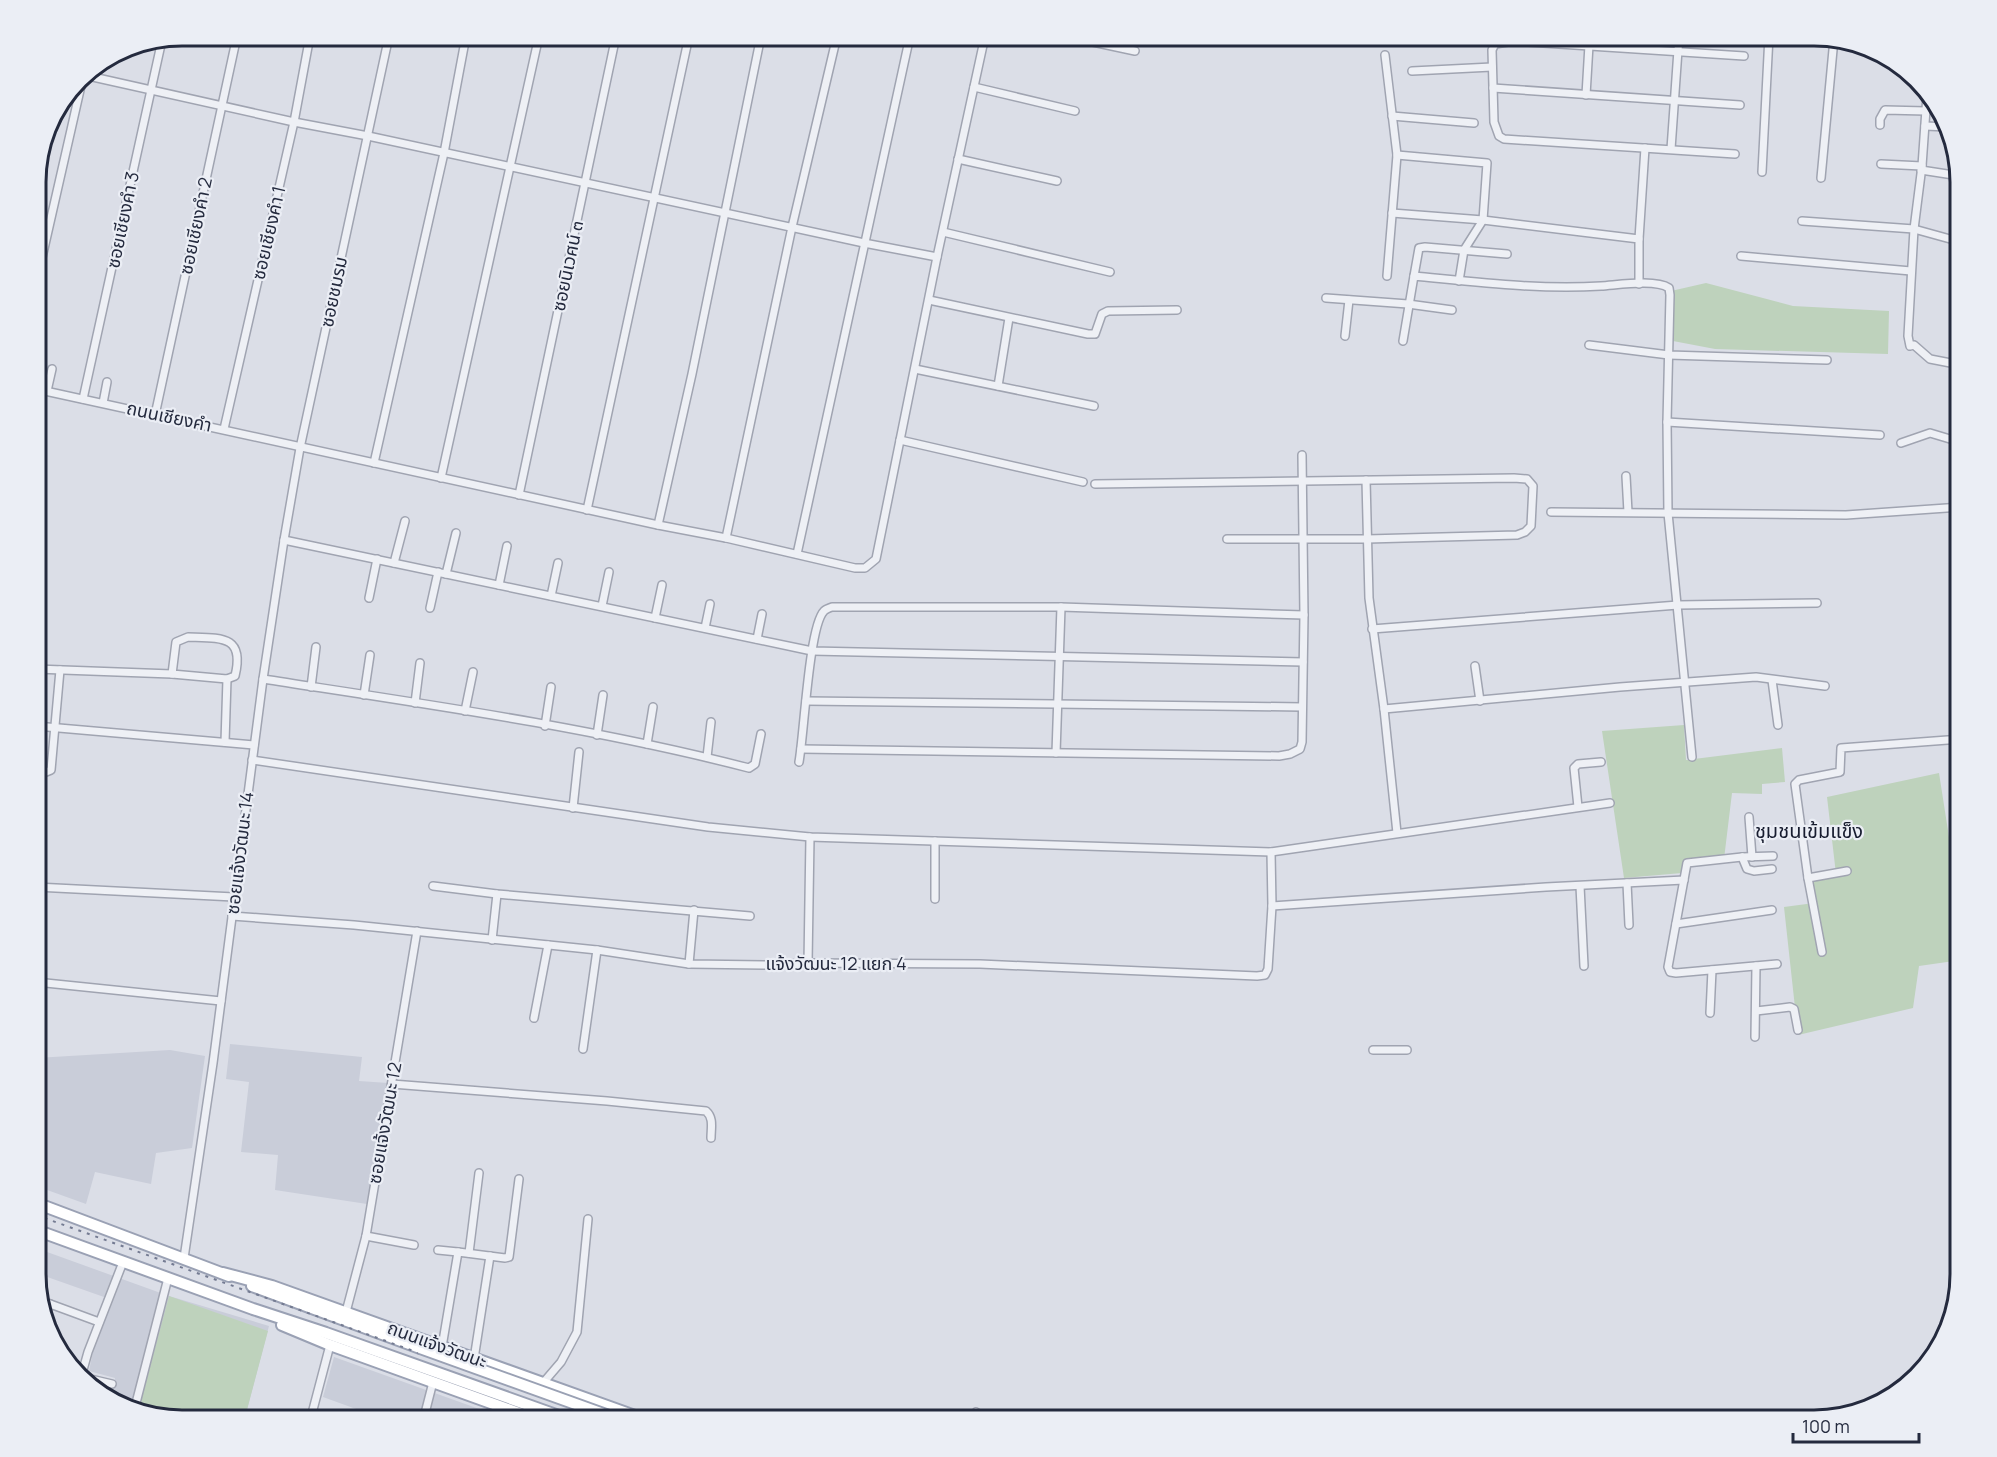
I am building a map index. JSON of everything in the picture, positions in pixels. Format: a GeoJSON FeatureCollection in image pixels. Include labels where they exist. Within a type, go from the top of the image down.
{"type":"FeatureCollection","features":[{"type":"Feature","properties":{"kind":"main road","name":"ถนนแจ้งวัฒนะ"},"geometry":{"type":"LineString","coordinates":[[47,1207],[223,1273],[270,1294],[595,1411]]}},
{"type":"Feature","properties":{"kind":"main road","name":"ถนนแจ้งวัฒนะ"},"geometry":{"type":"LineString","coordinates":[[47,1234],[545,1411]]}},
{"type":"Feature","properties":{"kind":"main road","name":"ถนนแจ้งวัฒนะ"},"geometry":{"type":"LineString","coordinates":[[223,1273],[272,1286],[622,1411]]}},
{"type":"Feature","properties":{"kind":"main road","name":"ถนนแจ้งวัฒนะ"},"geometry":{"type":"LineString","coordinates":[[253,1309],[330,1346],[514,1411]]}},
{"type":"Feature","properties":{"kind":"main road"},"geometry":{"type":"LineString","coordinates":[[594,1401],[599,1411]]}},
{"type":"Feature","properties":{"kind":"street","name":"ซอยเชียงคำ 2"},"geometry":{"type":"LineString","coordinates":[[155,415],[235,46]]}},
{"type":"Feature","properties":{"kind":"street","name":"ซอยเชียงคำ 1"},"geometry":{"type":"LineString","coordinates":[[224,429],[294,122],[308,46]]}},
{"type":"Feature","properties":{"kind":"street","name":"ซอยชมรม"},"geometry":{"type":"LineString","coordinates":[[300,448],[387,46]]}},
{"type":"Feature","properties":{"kind":"street"},"geometry":{"type":"LineString","coordinates":[[374,463],[444,153],[464,46]]}},
{"type":"Feature","properties":{"kind":"street"},"geometry":{"type":"LineString","coordinates":[[441,478],[537,46]]}},
{"type":"Feature","properties":{"kind":"street","name":"ซอยนิเวศน์ ๓"},"geometry":{"type":"LineString","coordinates":[[519,495],[614,46]]}},
{"type":"Feature","properties":{"kind":"street"},"geometry":{"type":"LineString","coordinates":[[587,510],[687,46]]}},
{"type":"Feature","properties":{"kind":"street"},"geometry":{"type":"LineString","coordinates":[[658,525],[692,374],[759,46]]}},
{"type":"Feature","properties":{"kind":"street"},"geometry":{"type":"LineString","coordinates":[[726,538],[792,227],[835,46]]}},
{"type":"Feature","properties":{"kind":"street"},"geometry":{"type":"LineString","coordinates":[[797,554],[908,46]]}},
{"type":"Feature","properties":{"kind":"street"},"geometry":{"type":"LineString","coordinates":[[983,46],[900,440],[1083,482]]}},
{"type":"Feature","properties":{"kind":"street"},"geometry":{"type":"LineString","coordinates":[[1112,46],[1135,51]]}},
{"type":"Feature","properties":{"kind":"street"},"geometry":{"type":"LineString","coordinates":[[1494,46],[1492,67],[1496,130],[1504,139],[1735,154]]}},
{"type":"Feature","properties":{"kind":"street"},"geometry":{"type":"LineString","coordinates":[[1586,95],[1589,46]]}},
{"type":"Feature","properties":{"kind":"street"},"geometry":{"type":"LineString","coordinates":[[1604,46],[1744,56]]}},
{"type":"Feature","properties":{"kind":"street"},"geometry":{"type":"LineString","coordinates":[[1671,149],[1678,46]]}},
{"type":"Feature","properties":{"kind":"street"},"geometry":{"type":"LineString","coordinates":[[1762,172],[1768,46]]}},
{"type":"Feature","properties":{"kind":"street"},"geometry":{"type":"LineString","coordinates":[[1821,178],[1833,48]]}},
{"type":"Feature","properties":{"kind":"street","name":"ซอยเชียงคำ 3"},"geometry":{"type":"LineString","coordinates":[[83,399],[160,49]]}},
{"type":"Feature","properties":{"kind":"street"},"geometry":{"type":"LineString","coordinates":[[1385,55],[1397,155],[1387,276]]}},
{"type":"Feature","properties":{"kind":"street"},"geometry":{"type":"LineString","coordinates":[[1412,71],[1492,67]]}},
{"type":"Feature","properties":{"kind":"street"},"geometry":{"type":"LineString","coordinates":[[95,78],[937,257]]}},
{"type":"Feature","properties":{"kind":"street"},"geometry":{"type":"LineString","coordinates":[[974,87],[1075,111]]}},
{"type":"Feature","properties":{"kind":"street"},"geometry":{"type":"LineString","coordinates":[[1493,88],[1740,105]]}},
{"type":"Feature","properties":{"kind":"street"},"geometry":{"type":"LineString","coordinates":[[47,235],[79,95]]}},
{"type":"Feature","properties":{"kind":"street"},"geometry":{"type":"LineString","coordinates":[[1926,106],[1914,229],[1908,336],[1910,346],[1914,345],[1930,359],[1950,363]]}},
{"type":"Feature","properties":{"kind":"street"},"geometry":{"type":"LineString","coordinates":[[1880,125],[1880,119],[1885,110],[1926,111]]}},
{"type":"Feature","properties":{"kind":"street"},"geometry":{"type":"LineString","coordinates":[[1392,116],[1474,123]]}},
{"type":"Feature","properties":{"kind":"street"},"geometry":{"type":"LineString","coordinates":[[1925,126],[1938,127]]}},
{"type":"Feature","properties":{"kind":"street"},"geometry":{"type":"LineString","coordinates":[[1639,284],[1639,239],[1645,148]]}},
{"type":"Feature","properties":{"kind":"street"},"geometry":{"type":"LineString","coordinates":[[1397,155],[1486,160],[1483,220],[1464,250],[1459,281]]}},
{"type":"Feature","properties":{"kind":"street"},"geometry":{"type":"LineString","coordinates":[[958,159],[1057,181]]}},
{"type":"Feature","properties":{"kind":"street"},"geometry":{"type":"LineString","coordinates":[[1881,165],[1921,168],[1950,174]]}},
{"type":"Feature","properties":{"kind":"street"},"geometry":{"type":"LineString","coordinates":[[1392,213],[1483,220],[1639,239]]}},
{"type":"Feature","properties":{"kind":"street"},"geometry":{"type":"LineString","coordinates":[[1802,221],[1914,229],[1950,239]]}},
{"type":"Feature","properties":{"kind":"street"},"geometry":{"type":"LineString","coordinates":[[943,232],[1110,272]]}},
{"type":"Feature","properties":{"kind":"street"},"geometry":{"type":"LineString","coordinates":[[1403,340],[1419,248],[1507,254]]}},
{"type":"Feature","properties":{"kind":"street"},"geometry":{"type":"LineString","coordinates":[[1742,256],[1911,271]]}},
{"type":"Feature","properties":{"kind":"street"},"geometry":{"type":"LineString","coordinates":[[1414,276],[1526,287],[1639,284],[1665,285],[1669,288],[1668,513],[1692,757]]}},
{"type":"Feature","properties":{"kind":"street"},"geometry":{"type":"LineString","coordinates":[[1326,298],[1408,304],[1452,310]]}},
{"type":"Feature","properties":{"kind":"street"},"geometry":{"type":"LineString","coordinates":[[929,300],[1095,334],[1102,314],[1108,311],[1177,310]]}},
{"type":"Feature","properties":{"kind":"street"},"geometry":{"type":"LineString","coordinates":[[1345,336],[1349,300]]}},
{"type":"Feature","properties":{"kind":"street"},"geometry":{"type":"LineString","coordinates":[[998,386],[1009,318]]}},
{"type":"Feature","properties":{"kind":"street"},"geometry":{"type":"LineString","coordinates":[[1589,345],[1669,355],[1827,360]]}},
{"type":"Feature","properties":{"kind":"street"},"geometry":{"type":"LineString","coordinates":[[48,391],[52,369]]}},
{"type":"Feature","properties":{"kind":"street"},"geometry":{"type":"LineString","coordinates":[[915,369],[1094,406]]}},
{"type":"Feature","properties":{"kind":"street"},"geometry":{"type":"LineString","coordinates":[[103,403],[107,382]]}},
{"type":"Feature","properties":{"kind":"street","name":"ถนนเชียงคำ"},"geometry":{"type":"LineString","coordinates":[[48,391],[855,568],[865,568],[876,559],[900,440]]}},
{"type":"Feature","properties":{"kind":"street"},"geometry":{"type":"LineString","coordinates":[[1667,422],[1880,435]]}},
{"type":"Feature","properties":{"kind":"street"},"geometry":{"type":"LineString","coordinates":[[1901,443],[1930,433],[1950,439]]}},
{"type":"Feature","properties":{"kind":"street","name":"ซอยแจ้งวัฒนะ 14"},"geometry":{"type":"LineString","coordinates":[[184,1258],[221,1001],[263,679],[300,448]]}},
{"type":"Feature","properties":{"kind":"street"},"geometry":{"type":"LineString","coordinates":[[801,749],[1279,756],[1300,749],[1304,615],[1302,455]]}},
{"type":"Feature","properties":{"kind":"street"},"geometry":{"type":"LineString","coordinates":[[1626,476],[1628,512]]}},
{"type":"Feature","properties":{"kind":"street"},"geometry":{"type":"LineString","coordinates":[[1095,484],[1514,478],[1527,479],[1533,486],[1531,526],[1525,532],[1517,535],[1367,539],[1227,539]]}},
{"type":"Feature","properties":{"kind":"street"},"geometry":{"type":"LineString","coordinates":[[1366,480],[1369,598],[1397,833]]}},
{"type":"Feature","properties":{"kind":"street"},"geometry":{"type":"LineString","coordinates":[[1551,512],[1846,515],[1950,508]]}},
{"type":"Feature","properties":{"kind":"street"},"geometry":{"type":"LineString","coordinates":[[394,563],[405,521]]}},
{"type":"Feature","properties":{"kind":"street"},"geometry":{"type":"LineString","coordinates":[[430,608],[456,533]]}},
{"type":"Feature","properties":{"kind":"street"},"geometry":{"type":"LineString","coordinates":[[284,540],[812,651],[1303,662]]}},
{"type":"Feature","properties":{"kind":"street"},"geometry":{"type":"LineString","coordinates":[[498,585],[507,546]]}},
{"type":"Feature","properties":{"kind":"street"},"geometry":{"type":"LineString","coordinates":[[369,598],[377,559]]}},
{"type":"Feature","properties":{"kind":"street"},"geometry":{"type":"LineString","coordinates":[[551,596],[558,563]]}},
{"type":"Feature","properties":{"kind":"street"},"geometry":{"type":"LineString","coordinates":[[602,606],[609,572]]}},
{"type":"Feature","properties":{"kind":"street"},"geometry":{"type":"LineString","coordinates":[[656,618],[662,585]]}},
{"type":"Feature","properties":{"kind":"street"},"geometry":{"type":"LineString","coordinates":[[1372,629],[1678,605],[1816,603]]}},
{"type":"Feature","properties":{"kind":"street"},"geometry":{"type":"LineString","coordinates":[[705,628],[710,604]]}},
{"type":"Feature","properties":{"kind":"street"},"geometry":{"type":"LineString","coordinates":[[799,762],[812,651],[823,611],[832,607],[1061,607],[1304,615]]}},
{"type":"Feature","properties":{"kind":"street"},"geometry":{"type":"LineString","coordinates":[[1056,753],[1061,607]]}},
{"type":"Feature","properties":{"kind":"street"},"geometry":{"type":"LineString","coordinates":[[757,639],[762,614]]}},
{"type":"Feature","properties":{"kind":"street"},"geometry":{"type":"LineString","coordinates":[[47,669],[78,669],[227,679],[235,676],[238,652],[236,647],[228,641],[198,637],[182,638],[176,642],[172,675]]}},
{"type":"Feature","properties":{"kind":"street"},"geometry":{"type":"LineString","coordinates":[[311,687],[316,647]]}},
{"type":"Feature","properties":{"kind":"street"},"geometry":{"type":"LineString","coordinates":[[364,695],[370,655]]}},
{"type":"Feature","properties":{"kind":"street"},"geometry":{"type":"LineString","coordinates":[[415,703],[420,663]]}},
{"type":"Feature","properties":{"kind":"street"},"geometry":{"type":"LineString","coordinates":[[1475,666],[1480,701]]}},
{"type":"Feature","properties":{"kind":"street"},"geometry":{"type":"LineString","coordinates":[[47,772],[51,770],[60,670]]}},
{"type":"Feature","properties":{"kind":"street"},"geometry":{"type":"LineString","coordinates":[[465,711],[472,672]]}},
{"type":"Feature","properties":{"kind":"street"},"geometry":{"type":"LineString","coordinates":[[1384,709],[1756,677],[1772,681],[1825,686]]}},
{"type":"Feature","properties":{"kind":"street"},"geometry":{"type":"LineString","coordinates":[[225,742],[227,679]]}},
{"type":"Feature","properties":{"kind":"street"},"geometry":{"type":"LineString","coordinates":[[263,679],[465,711],[647,744],[749,768],[755,764],[761,735]]}},
{"type":"Feature","properties":{"kind":"street"},"geometry":{"type":"LineString","coordinates":[[1772,681],[1778,725]]}},
{"type":"Feature","properties":{"kind":"street"},"geometry":{"type":"LineString","coordinates":[[545,726],[551,687]]}},
{"type":"Feature","properties":{"kind":"street"},"geometry":{"type":"LineString","coordinates":[[597,735],[603,695]]}},
{"type":"Feature","properties":{"kind":"street"},"geometry":{"type":"LineString","coordinates":[[806,702],[1302,707]]}},
{"type":"Feature","properties":{"kind":"street"},"geometry":{"type":"LineString","coordinates":[[647,744],[653,707]]}},
{"type":"Feature","properties":{"kind":"street"},"geometry":{"type":"LineString","coordinates":[[707,757],[711,722]]}},
{"type":"Feature","properties":{"kind":"street"},"geometry":{"type":"LineString","coordinates":[[47,727],[254,745]]}},
{"type":"Feature","properties":{"kind":"street"},"geometry":{"type":"LineString","coordinates":[[1822,951],[1808,878],[1795,784],[1799,780],[1840,772],[1841,748],[1950,740]]}},
{"type":"Feature","properties":{"kind":"street"},"geometry":{"type":"LineString","coordinates":[[573,808],[579,752]]}},
{"type":"Feature","properties":{"kind":"street"},"geometry":{"type":"LineString","coordinates":[[252,760],[708,827],[810,837],[1271,852],[1610,803]]}},
{"type":"Feature","properties":{"kind":"street"},"geometry":{"type":"LineString","coordinates":[[1578,807],[1574,768],[1578,764],[1600,762]]}},
{"type":"Feature","properties":{"kind":"street"},"geometry":{"type":"LineString","coordinates":[[1749,817],[1752,857]]}},
{"type":"Feature","properties":{"kind":"street"},"geometry":{"type":"LineString","coordinates":[[808,963],[810,837]]}},
{"type":"Feature","properties":{"kind":"street"},"geometry":{"type":"LineString","coordinates":[[934,841],[934,899]]}},
{"type":"Feature","properties":{"kind":"street"},"geometry":{"type":"LineString","coordinates":[[1271,852],[1272,906],[1684,880]]}},
{"type":"Feature","properties":{"kind":"street"},"geometry":{"type":"LineString","coordinates":[[1773,856],[1687,863],[1668,968],[1670,972],[1676,973],[1778,964]]}},
{"type":"Feature","properties":{"kind":"street"},"geometry":{"type":"LineString","coordinates":[[1742,857],[1747,869],[1754,871],[1772,869]]}},
{"type":"Feature","properties":{"kind":"street"},"geometry":{"type":"LineString","coordinates":[[1808,878],[1847,871]]}},
{"type":"Feature","properties":{"kind":"street"},"geometry":{"type":"LineString","coordinates":[[1627,883],[1629,925]]}},
{"type":"Feature","properties":{"kind":"street"},"geometry":{"type":"LineString","coordinates":[[433,886],[497,894],[750,916]]}},
{"type":"Feature","properties":{"kind":"street"},"geometry":{"type":"LineString","coordinates":[[1580,886],[1584,966]]}},
{"type":"Feature","properties":{"kind":"street"},"geometry":{"type":"LineString","coordinates":[[47,888],[234,897]]}},
{"type":"Feature","properties":{"kind":"street"},"geometry":{"type":"LineString","coordinates":[[492,940],[497,894]]}},
{"type":"Feature","properties":{"kind":"street","name":"แจ้งวัฒนะ 12 แยก 4"},"geometry":{"type":"LineString","coordinates":[[232,916],[597,950],[688,964],[980,964],[1257,976],[1265,975],[1268,969],[1272,906]]}},
{"type":"Feature","properties":{"kind":"street"},"geometry":{"type":"LineString","coordinates":[[688,964],[694,910]]}},
{"type":"Feature","properties":{"kind":"street"},"geometry":{"type":"LineString","coordinates":[[1676,924],[1772,910]]}},
{"type":"Feature","properties":{"kind":"street","name":"ซอยแจ้งวัฒนะ 12"},"geometry":{"type":"LineString","coordinates":[[346,1312],[366,1236],[417,932]]}},
{"type":"Feature","properties":{"kind":"street"},"geometry":{"type":"LineString","coordinates":[[534,1018],[548,945]]}},
{"type":"Feature","properties":{"kind":"street"},"geometry":{"type":"LineString","coordinates":[[583,1049],[597,950]]}},
{"type":"Feature","properties":{"kind":"street"},"geometry":{"type":"LineString","coordinates":[[1755,1037],[1756,966]]}},
{"type":"Feature","properties":{"kind":"street"},"geometry":{"type":"LineString","coordinates":[[1710,1013],[1712,970]]}},
{"type":"Feature","properties":{"kind":"street"},"geometry":{"type":"LineString","coordinates":[[47,983],[221,1001]]}},
{"type":"Feature","properties":{"kind":"street"},"geometry":{"type":"LineString","coordinates":[[1756,1011],[1790,1007],[1796,1013],[1798,1030]]}},
{"type":"Feature","properties":{"kind":"street"},"geometry":{"type":"LineString","coordinates":[[1373,1050],[1407,1050]]}},
{"type":"Feature","properties":{"kind":"street"},"geometry":{"type":"LineString","coordinates":[[392,1084],[706,1111],[711,1115],[711,1138]]}},
{"type":"Feature","properties":{"kind":"street"},"geometry":{"type":"LineString","coordinates":[[469,1253],[479,1173]]}},
{"type":"Feature","properties":{"kind":"street"},"geometry":{"type":"LineString","coordinates":[[438,1250],[509,1257],[519,1179]]}},
{"type":"Feature","properties":{"kind":"street"},"geometry":{"type":"LineString","coordinates":[[543,1383],[561,1362],[577,1332],[588,1219]]}},
{"type":"Feature","properties":{"kind":"street"},"geometry":{"type":"LineString","coordinates":[[366,1236],[414,1245]]}},
{"type":"Feature","properties":{"kind":"street"},"geometry":{"type":"LineString","coordinates":[[442,1347],[458,1252]]}},
{"type":"Feature","properties":{"kind":"street"},"geometry":{"type":"LineString","coordinates":[[474,1359],[489,1256]]}},
{"type":"Feature","properties":{"kind":"street"},"geometry":{"type":"LineString","coordinates":[[84,1368],[123,1262]]}},
{"type":"Feature","properties":{"kind":"street"},"geometry":{"type":"LineString","coordinates":[[136,1402],[168,1278]]}},
{"type":"Feature","properties":{"kind":"street"},"geometry":{"type":"LineString","coordinates":[[50,1304],[99,1322]]}},
{"type":"Feature","properties":{"kind":"street"},"geometry":{"type":"LineString","coordinates":[[313,1411],[330,1346]]}},
{"type":"Feature","properties":{"kind":"street"},"geometry":{"type":"LineString","coordinates":[[99,1381],[112,1384]]}},
{"type":"Feature","properties":{"kind":"street"},"geometry":{"type":"LineString","coordinates":[[426,1411],[434,1382]]}},
{"type":"Feature","properties":{"kind":"shaded area"},"geometry":{"type":"Polygon","coordinates":[[[230,1044],[362,1057],[359,1081],[388,1083],[367,1204],[275,1190],[278,1155],[241,1152],[249,1082],[226,1079],[230,1044]]]}},
{"type":"Feature","properties":{"kind":"shaded area"},"geometry":{"type":"Polygon","coordinates":[[[170,1050],[205,1056],[192,1148],[156,1153],[151,1184],[95,1172],[86,1204],[47,1190],[47,1057],[170,1050]]]}},
{"type":"Feature","properties":{"kind":"shaded area"},"geometry":{"type":"Polygon","coordinates":[[[47,1252],[169,1296],[269,1326],[247,1411],[165,1409],[139,1403],[113,1390],[115,1378],[89,1371],[104,1297],[47,1277],[47,1252]]]}},
{"type":"Feature","properties":{"kind":"shaded area"},"geometry":{"type":"Polygon","coordinates":[[[334,1357],[485,1411],[362,1411],[323,1397],[334,1357]]]}},
{"type":"Feature","properties":{"kind":"green space"},"geometry":{"type":"Polygon","coordinates":[[[1706,283],[1793,306],[1889,311],[1888,354],[1715,349],[1673,341],[1671,291],[1706,283]]]}},
{"type":"Feature","properties":{"kind":"green space"},"geometry":{"type":"Polygon","coordinates":[[[1684,725],[1686,760],[1782,748],[1785,782],[1762,784],[1762,794],[1732,793],[1724,859],[1684,859],[1682,873],[1624,878],[1602,731],[1684,725]]]}},
{"type":"Feature","properties":{"kind":"green space"},"geometry":{"type":"Polygon","coordinates":[[[1939,773],[1950,844],[1950,962],[1919,966],[1913,1008],[1798,1035],[1784,907],[1814,903],[1810,878],[1836,874],[1827,797],[1939,773]]]}},
{"type":"Feature","properties":{"kind":"green space"},"geometry":{"type":"Polygon","coordinates":[[[169,1296],[268,1331],[247,1411],[183,1411],[140,1403],[169,1296]]]}},
{"type":"Feature","properties":{"kind":"railway"},"geometry":{"type":"LineString","coordinates":[[47,1219],[580,1411]]}},
{"type":"Feature","properties":{"kind":"district","name":"ชุมชนเข้มแข็ง"},"geometry":{"type":"Point","coordinates":[1809,831]}}]}
